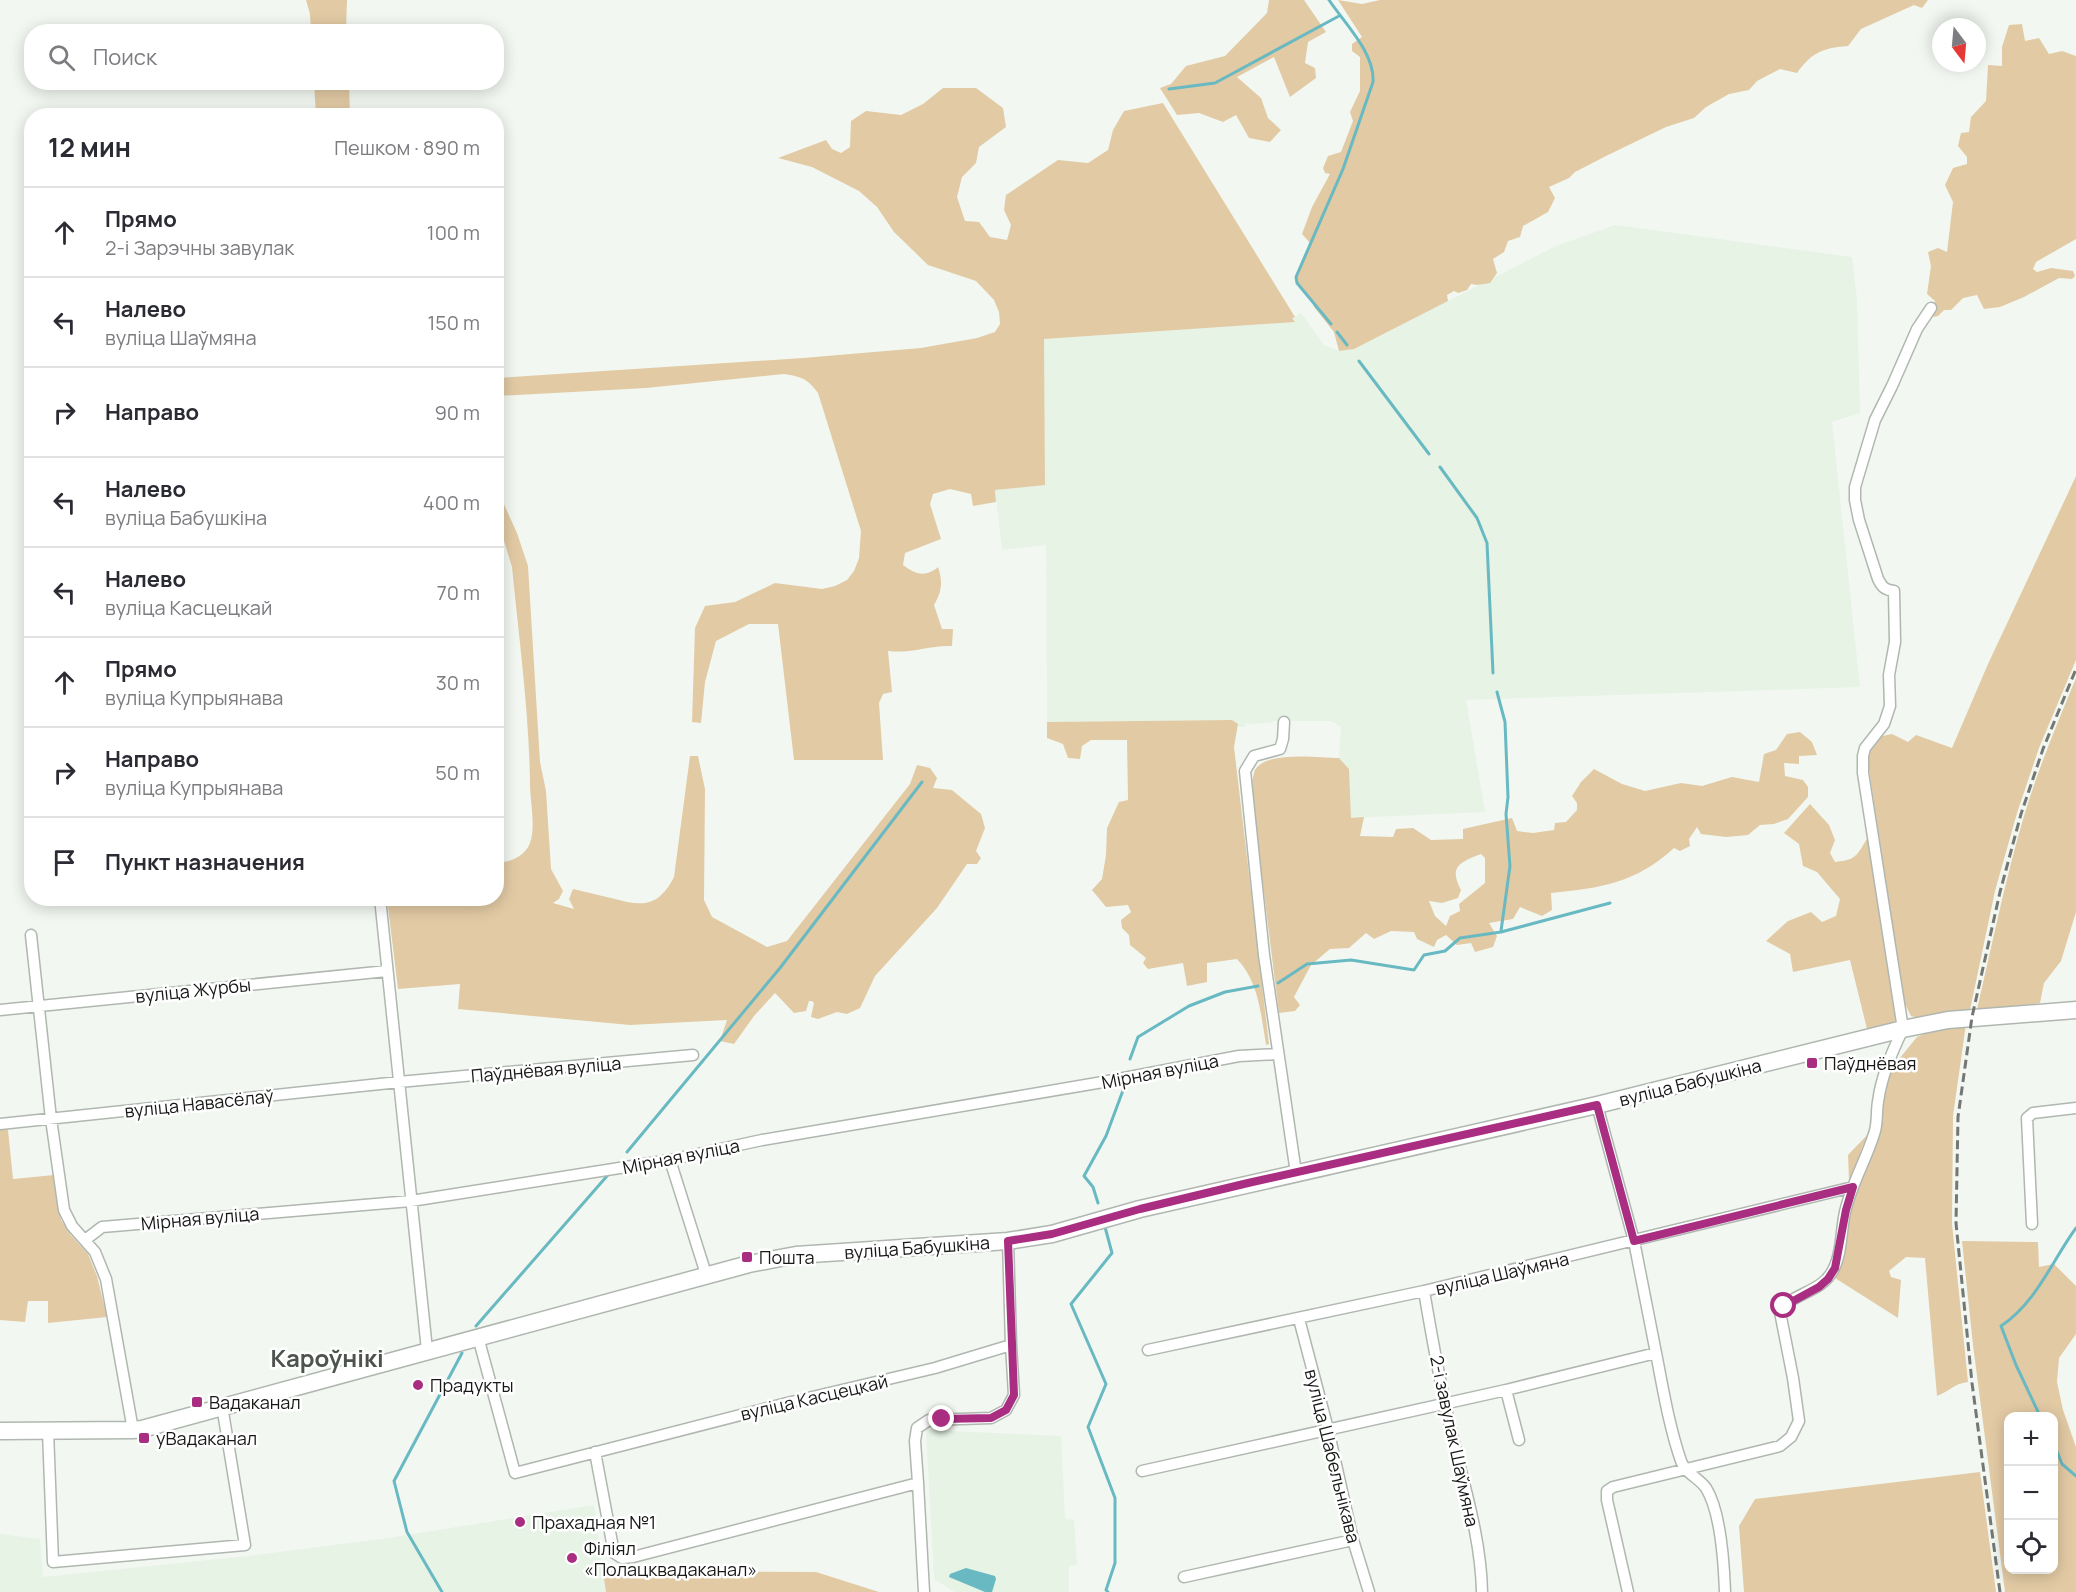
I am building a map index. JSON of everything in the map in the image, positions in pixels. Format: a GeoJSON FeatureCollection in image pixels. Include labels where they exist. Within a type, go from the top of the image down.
{"type":"FeatureCollection","features":[{"type":"Feature","properties":{"kind":"street"},"geometry":{"type":"LineString","coordinates":[[1628,1592],[1607,1500],[1607,1491],[1614,1487],[1780,1446],[1791,1437],[1799,1421],[1780,1312],[1784,1306],[1819,1287],[1835,1268],[1846,1210],[1875,1132],[1882,1081],[1893,1050],[1904,1029],[1863,773],[1865,748],[1884,724],[1890,706],[1889,675],[1895,642],[1894,591],[1888,591],[1878,579],[1859,520],[1855,487],[1875,420],[1917,329],[1931,308]]}},
{"type":"Feature","properties":{"kind":"street"},"geometry":{"type":"LineString","coordinates":[[1284,722],[1280,749],[1254,756],[1245,771],[1263,944],[1296,1173]]}},
{"type":"Feature","properties":{"kind":"street"},"geometry":{"type":"LineString","coordinates":[[381,906],[427,1350]]}},
{"type":"Feature","properties":{"kind":"street"},"geometry":{"type":"LineString","coordinates":[[31,935],[51,1119],[64,1210],[72,1226],[95,1252],[106,1280],[133,1430]]}},
{"type":"Feature","properties":{"kind":"street","name":"вуліца Журбы"},"geometry":{"type":"LineString","coordinates":[[0,1010],[387,971]]}},
{"type":"Feature","properties":{"kind":"street","name":"вуліца Бабушкіна"},"geometry":{"type":"LineString","coordinates":[[0,1431],[133,1430],[706,1274],[796,1255],[1008,1241],[1052,1234],[1140,1209],[1597,1105],[1904,1029],[1948,1020],[2076,1010]]}},
{"type":"Feature","properties":{"kind":"street","name":"Мірная вуліца"},"geometry":{"type":"LineString","coordinates":[[86,1240],[102,1227],[411,1201],[670,1160],[762,1140],[1103,1082],[1239,1056],[1278,1053]]}},
{"type":"Feature","properties":{"kind":"street","name":"Паўднёвая вуліца"},"geometry":{"type":"LineString","coordinates":[[399,1082],[693,1055]]}},
{"type":"Feature","properties":{"kind":"street","name":"вуліца Навасёлаў"},"geometry":{"type":"LineString","coordinates":[[0,1124],[399,1082]]}},
{"type":"Feature","properties":{"kind":"street"},"geometry":{"type":"LineString","coordinates":[[1597,1105],[1634,1241],[1669,1416],[1682,1464],[1700,1481],[1712,1499],[1717,1519],[1725,1592]]}},
{"type":"Feature","properties":{"kind":"street"},"geometry":{"type":"LineString","coordinates":[[2032,1224],[2028,1118],[2033,1113],[2076,1108]]}},
{"type":"Feature","properties":{"kind":"street"},"geometry":{"type":"LineString","coordinates":[[670,1160],[706,1274]]}},
{"type":"Feature","properties":{"kind":"street","name":"вуліца Шаўмяна"},"geometry":{"type":"LineString","coordinates":[[1148,1350],[1424,1291],[1853,1187]]}},
{"type":"Feature","properties":{"kind":"street"},"geometry":{"type":"LineString","coordinates":[[924,1592],[915,1442],[917,1428],[929,1420],[991,1418],[1006,1410],[1014,1395],[1008,1241]]}},
{"type":"Feature","properties":{"kind":"street","name":"2-і завулак Шаўмяна"},"geometry":{"type":"LineString","coordinates":[[1424,1291],[1444,1403],[1476,1538],[1482,1592]]}},
{"type":"Feature","properties":{"kind":"street","name":"вуліца Шабельнікава"},"geometry":{"type":"LineString","coordinates":[[1299,1319],[1328,1429],[1353,1540],[1369,1592]]}},
{"type":"Feature","properties":{"kind":"street","name":"вуліца Касцецкай"},"geometry":{"type":"LineString","coordinates":[[478,1337],[515,1473],[787,1403],[935,1368],[1011,1346]]}},
{"type":"Feature","properties":{"kind":"street"},"geometry":{"type":"LineString","coordinates":[[1142,1471],[1506,1390],[1656,1353]]}},
{"type":"Feature","properties":{"kind":"street"},"geometry":{"type":"LineString","coordinates":[[1506,1390],[1519,1440]]}},
{"type":"Feature","properties":{"kind":"street"},"geometry":{"type":"LineString","coordinates":[[48,1431],[53,1562],[245,1545],[222,1406]]}},
{"type":"Feature","properties":{"kind":"street"},"geometry":{"type":"LineString","coordinates":[[595,1452],[614,1552],[622,1558],[918,1483]]}},
{"type":"Feature","properties":{"kind":"street"},"geometry":{"type":"LineString","coordinates":[[1184,1577],[1353,1540]]}},
{"type":"Feature","properties":{"kind":"shaded area"},"geometry":{"type":"Polygon","coordinates":[[[306,0],[347,0],[346,24],[311,24],[306,0]]]}},
{"type":"Feature","properties":{"kind":"shaded area"},"geometry":{"type":"Polygon","coordinates":[[[1269,0],[1304,0],[1326,32],[1308,42],[1305,63],[1315,68],[1316,78],[1290,97],[1274,57],[1237,77],[1261,98],[1268,118],[1281,130],[1270,142],[1249,138],[1236,115],[1223,122],[1199,113],[1177,115],[1160,88],[1171,84],[1186,66],[1225,56],[1267,13],[1269,0]]]}},
{"type":"Feature","properties":{"kind":"shaded area"},"geometry":{"type":"Polygon","coordinates":[[[1338,0],[1362,4],[1380,0],[1928,0],[1922,8],[1914,5],[1861,29],[1848,46],[1819,52],[1808,60],[1797,73],[1780,69],[1757,81],[1749,90],[1729,94],[1706,107],[1694,118],[1666,127],[1549,187],[1555,198],[1548,212],[1523,226],[1520,237],[1508,241],[1504,252],[1493,259],[1497,273],[1490,283],[1471,284],[1467,290],[1458,293],[1454,291],[1447,295],[1448,301],[1354,349],[1339,351],[1334,332],[1297,283],[1296,277],[1310,243],[1302,234],[1312,207],[1330,174],[1325,173],[1323,168],[1328,156],[1341,152],[1353,121],[1350,112],[1360,91],[1360,57],[1352,51],[1352,44],[1362,37],[1338,0]]]}},
{"type":"Feature","properties":{"kind":"shaded area"},"geometry":{"type":"Polygon","coordinates":[[[2022,24],[2025,41],[2039,38],[2049,54],[2062,51],[2076,56],[2076,239],[2036,262],[2033,269],[2037,272],[2051,268],[2073,271],[2075,276],[2072,279],[2059,278],[2000,307],[1984,309],[1977,295],[1963,298],[1951,310],[1944,310],[1938,316],[1933,317],[1931,314],[1935,301],[1927,294],[1931,266],[1928,252],[1938,248],[1947,252],[1953,202],[1945,185],[1953,168],[1967,164],[1967,157],[1958,146],[1961,133],[1969,132],[1971,117],[1986,101],[1988,65],[2002,66],[2002,47],[2009,25],[2022,24]]]}},
{"type":"Feature","properties":{"kind":"shaded area"},"geometry":{"type":"Polygon","coordinates":[[[943,88],[976,88],[1003,108],[1006,127],[979,147],[976,163],[962,177],[957,197],[965,221],[979,222],[990,237],[1007,240],[1011,225],[1004,210],[1006,195],[1058,160],[1088,163],[1108,150],[1113,130],[1124,111],[1163,103],[1295,317],[1292,318],[1295,322],[1044,339],[1045,485],[995,490],[996,502],[973,506],[971,494],[950,489],[933,494],[930,504],[941,539],[905,553],[903,565],[912,571],[924,574],[938,567],[941,586],[934,605],[942,629],[953,629],[952,646],[888,651],[892,692],[883,694],[879,703],[883,760],[794,760],[778,624],[749,624],[716,641],[705,682],[701,723],[692,722],[695,628],[705,606],[735,602],[775,583],[822,589],[835,586],[847,580],[854,571],[859,558],[861,531],[818,393],[804,379],[784,374],[646,388],[504,396],[504,378],[921,348],[977,338],[995,332],[1000,324],[999,312],[994,300],[976,281],[928,265],[894,232],[877,207],[859,191],[812,167],[778,158],[826,140],[832,149],[841,153],[850,147],[851,121],[866,111],[901,115],[923,104],[943,88]]]}},
{"type":"Feature","properties":{"kind":"shaded area"},"geometry":{"type":"Polygon","coordinates":[[[314,90],[349,90],[350,108],[316,108],[314,90]]]}},
{"type":"Feature","properties":{"kind":"shaded area"},"geometry":{"type":"Polygon","coordinates":[[[1615,225],[1852,257],[1857,299],[1860,413],[1832,422],[1860,687],[1466,700],[1485,812],[1351,818],[1349,769],[1339,758],[1341,727],[1331,721],[1272,721],[1271,723],[1246,724],[1245,727],[1238,727],[1238,724],[1231,720],[1047,722],[1046,545],[1002,550],[995,490],[1045,484],[1044,339],[1294,322],[1292,318],[1301,313],[1324,345],[1339,351],[1354,349],[1556,246],[1615,225]]]}},
{"type":"Feature","properties":{"kind":"shaded area"},"geometry":{"type":"Polygon","coordinates":[[[2076,476],[2076,660],[2039,748],[2017,813],[1995,891],[1970,1010],[1918,1018],[1911,1016],[1904,1002],[1867,756],[1882,736],[1892,734],[1908,742],[1916,735],[1952,748],[1988,664],[2076,476]]]}},
{"type":"Feature","properties":{"kind":"shaded area"},"geometry":{"type":"Polygon","coordinates":[[[504,504],[528,566],[540,762],[546,791],[551,869],[563,891],[559,899],[553,903],[574,909],[569,899],[573,889],[634,903],[650,902],[663,894],[674,877],[690,756],[698,756],[705,789],[704,900],[712,917],[767,947],[787,941],[910,784],[917,765],[930,768],[937,778],[933,788],[952,790],[981,814],[985,828],[976,851],[981,858],[977,864],[967,864],[937,908],[875,976],[860,1008],[847,1014],[837,1012],[818,1019],[811,1017],[814,1003],[812,1001],[809,1001],[806,1011],[794,1013],[775,993],[754,1016],[734,1044],[720,1041],[727,1020],[630,1025],[458,1009],[460,984],[398,989],[388,906],[504,906],[504,862],[521,855],[528,848],[532,836],[528,729],[512,567],[504,541],[504,504]]]}},
{"type":"Feature","properties":{"kind":"shaded area"},"geometry":{"type":"Polygon","coordinates":[[[2076,678],[2076,912],[2061,961],[2044,983],[2040,1003],[2017,1007],[1977,1009],[2024,816],[2076,678]]]}},
{"type":"Feature","properties":{"kind":"shaded area"},"geometry":{"type":"Polygon","coordinates":[[[1232,720],[1238,724],[1234,747],[1269,1044],[1266,1045],[1255,988],[1237,959],[1207,963],[1207,982],[1187,986],[1183,963],[1148,969],[1143,963],[1146,958],[1130,945],[1129,935],[1122,928],[1121,920],[1131,912],[1128,905],[1106,907],[1092,890],[1102,879],[1107,828],[1119,802],[1128,800],[1127,740],[1091,740],[1082,746],[1080,759],[1068,758],[1063,744],[1047,738],[1047,722],[1232,720]]]}},
{"type":"Feature","properties":{"kind":"shaded area"},"geometry":{"type":"Polygon","coordinates":[[[1800,732],[1812,742],[1817,755],[1799,756],[1799,764],[1784,763],[1785,776],[1803,780],[1808,787],[1808,797],[1788,819],[1774,824],[1760,825],[1748,835],[1726,837],[1701,834],[1697,827],[1689,839],[1690,846],[1680,851],[1674,848],[1660,860],[1632,876],[1602,886],[1551,893],[1552,910],[1542,916],[1520,907],[1513,919],[1489,923],[1497,936],[1493,947],[1475,952],[1471,943],[1457,945],[1446,935],[1437,940],[1434,947],[1417,939],[1414,932],[1391,931],[1374,939],[1366,933],[1349,948],[1330,949],[1311,965],[1294,997],[1300,1005],[1295,1011],[1279,1013],[1251,789],[1255,770],[1261,764],[1282,757],[1294,756],[1339,758],[1349,769],[1351,818],[1364,817],[1360,836],[1393,837],[1396,829],[1413,828],[1431,840],[1463,839],[1463,829],[1512,818],[1517,831],[1533,833],[1554,830],[1555,823],[1566,822],[1577,810],[1577,803],[1572,796],[1581,782],[1594,769],[1622,784],[1645,791],[1681,783],[1702,786],[1732,777],[1759,782],[1764,754],[1776,750],[1787,734],[1800,732]],[[1481,854],[1462,863],[1456,870],[1457,882],[1461,890],[1458,898],[1442,903],[1429,901],[1435,916],[1446,926],[1450,916],[1460,911],[1459,904],[1485,883],[1485,858],[1481,854]]]}},
{"type":"Feature","properties":{"kind":"shaded area"},"geometry":{"type":"Polygon","coordinates":[[[1810,804],[1829,825],[1835,840],[1830,853],[1835,862],[1848,860],[1856,855],[1868,837],[1896,1011],[1893,1024],[1867,1029],[1850,960],[1793,972],[1790,954],[1766,941],[1788,921],[1811,912],[1822,922],[1836,916],[1840,899],[1817,872],[1803,866],[1799,844],[1784,833],[1810,804]]]}},
{"type":"Feature","properties":{"kind":"shaded area"},"geometry":{"type":"Polygon","coordinates":[[[1966,1024],[1953,1116],[1952,1224],[1968,1382],[1959,1384],[1937,1396],[1925,1258],[1906,1257],[1889,1271],[1891,1277],[1901,1280],[1898,1318],[1835,1278],[1840,1269],[1848,1211],[1890,1070],[1917,1037],[1931,1031],[1966,1024]]]}},
{"type":"Feature","properties":{"kind":"shaded area"},"geometry":{"type":"Polygon","coordinates":[[[0,1130],[8,1130],[13,1179],[54,1175],[61,1220],[88,1254],[97,1276],[107,1317],[48,1323],[48,1301],[28,1301],[25,1322],[0,1320],[0,1130]]]}},
{"type":"Feature","properties":{"kind":"shaded area"},"geometry":{"type":"Polygon","coordinates":[[[1872,1130],[1862,1147],[1853,1178],[1849,1180],[1848,1155],[1872,1130]]]}},
{"type":"Feature","properties":{"kind":"shaded area"},"geometry":{"type":"Polygon","coordinates":[[[1962,1241],[2038,1242],[2039,1267],[2054,1264],[2076,1286],[2076,1334],[2059,1358],[2057,1382],[2063,1410],[2076,1447],[2076,1592],[2005,1592],[1962,1241]]]}},
{"type":"Feature","properties":{"kind":"shaded area"},"geometry":{"type":"Polygon","coordinates":[[[926,1430],[1061,1436],[1065,1518],[1074,1520],[1077,1565],[1069,1566],[1069,1592],[955,1592],[934,1579],[926,1430]]]}},
{"type":"Feature","properties":{"kind":"shaded area"},"geometry":{"type":"Polygon","coordinates":[[[1980,1472],[1996,1592],[1744,1592],[1739,1526],[1755,1499],[1980,1472]]]}},
{"type":"Feature","properties":{"kind":"shaded area"},"geometry":{"type":"Polygon","coordinates":[[[594,1505],[606,1592],[0,1592],[0,1534],[40,1539],[43,1577],[248,1556],[388,1538],[594,1505]]]}},
{"type":"Feature","properties":{"kind":"shaded area"},"geometry":{"type":"Polygon","coordinates":[[[603,1572],[816,1572],[879,1592],[606,1592],[603,1572]]]}},
{"type":"Feature","properties":{"kind":"water"},"geometry":{"type":"Polygon","coordinates":[[[966,1568],[995,1576],[992,1592],[985,1592],[949,1577],[950,1574],[966,1568]]]}},
{"type":"Feature","properties":{"kind":"waterway"},"geometry":{"type":"LineString","coordinates":[[1329,0],[1364,50],[1369,60],[1373,82],[1343,169],[1296,277],[1297,283],[1331,324]]}},
{"type":"Feature","properties":{"kind":"waterway"},"geometry":{"type":"LineString","coordinates":[[1169,89],[1215,83],[1339,16]]}},
{"type":"Feature","properties":{"kind":"waterway"},"geometry":{"type":"LineString","coordinates":[[1337,332],[1347,345]]}},
{"type":"Feature","properties":{"kind":"waterway"},"geometry":{"type":"LineString","coordinates":[[1359,361],[1429,454]]}},
{"type":"Feature","properties":{"kind":"waterway"},"geometry":{"type":"LineString","coordinates":[[1440,467],[1477,518],[1487,543],[1493,673]]}},
{"type":"Feature","properties":{"kind":"waterway"},"geometry":{"type":"LineString","coordinates":[[1497,692],[1505,722],[1508,797],[1506,814],[1510,866],[1501,931]]}},
{"type":"Feature","properties":{"kind":"waterway"},"geometry":{"type":"LineString","coordinates":[[627,1152],[780,968],[922,782]]}},
{"type":"Feature","properties":{"kind":"waterway"},"geometry":{"type":"LineString","coordinates":[[1278,983],[1307,964],[1351,960],[1414,970],[1424,955],[1445,951],[1460,938],[1501,932],[1610,903]]}},
{"type":"Feature","properties":{"kind":"waterway"},"geometry":{"type":"LineString","coordinates":[[1130,1059],[1138,1037],[1189,1006],[1225,992],[1258,986]]}},
{"type":"Feature","properties":{"kind":"waterway"},"geometry":{"type":"LineString","coordinates":[[1098,1203],[1093,1187],[1084,1176],[1106,1136],[1125,1085]]}},
{"type":"Feature","properties":{"kind":"waterway"},"geometry":{"type":"LineString","coordinates":[[476,1326],[607,1176]]}},
{"type":"Feature","properties":{"kind":"waterway"},"geometry":{"type":"LineString","coordinates":[[1105,1227],[1112,1253],[1071,1304],[1106,1384],[1088,1427],[1115,1498],[1115,1563],[1106,1590],[1108,1592]]}},
{"type":"Feature","properties":{"kind":"waterway"},"geometry":{"type":"LineString","coordinates":[[2038,1412],[2001,1326],[2013,1317],[2034,1294],[2076,1228]]}},
{"type":"Feature","properties":{"kind":"waterway"},"geometry":{"type":"LineString","coordinates":[[442,1592],[407,1532],[394,1481],[462,1353]]}},
{"type":"Feature","properties":{"kind":"waterway"},"geometry":{"type":"LineString","coordinates":[[2058,1454],[2062,1464],[2076,1476]]}},
{"type":"Feature","properties":{"kind":"railway"},"geometry":{"type":"LineString","coordinates":[[2000,1592],[1972,1383],[1956,1223],[1958,1117],[1972,1017],[2000,892],[2021,814],[2043,749],[2076,669]]}},
{"type":"Feature","properties":{"kind":"place","name":"Паўднёвая"},"geometry":{"type":"Point","coordinates":[1812,1063]}},
{"type":"Feature","properties":{"kind":"place","name":"Пошта"},"geometry":{"type":"Point","coordinates":[747,1257]}},
{"type":"Feature","properties":{"kind":"place","name":"Прадукты"},"geometry":{"type":"Point","coordinates":[418,1385]}},
{"type":"Feature","properties":{"kind":"place","name":"Вадаканал"},"geometry":{"type":"Point","coordinates":[197,1402]}},
{"type":"Feature","properties":{"kind":"place","name":"уВадаканал"},"geometry":{"type":"Point","coordinates":[144,1438]}},
{"type":"Feature","properties":{"kind":"place","name":"Прахадная №1"},"geometry":{"type":"Point","coordinates":[520,1522]}},
{"type":"Feature","properties":{"kind":"place","name":"Філіял «Полацквадаканал»"},"geometry":{"type":"Point","coordinates":[572,1558]}},
{"type":"Feature","properties":{"kind":"district","name":"Кароўнікі"},"geometry":{"type":"Point","coordinates":[327,1357]}},
{"type":"Feature","properties":{"kind":"route"},"geometry":{"type":"LineString","coordinates":[[942,1419],[991,1418],[1006,1410],[1014,1395],[1008,1241],[1052,1234],[1140,1209],[1248,1183],[1597,1105],[1634,1241],[1853,1187],[1846,1210],[1835,1268],[1819,1287],[1784,1306]]}}]}
